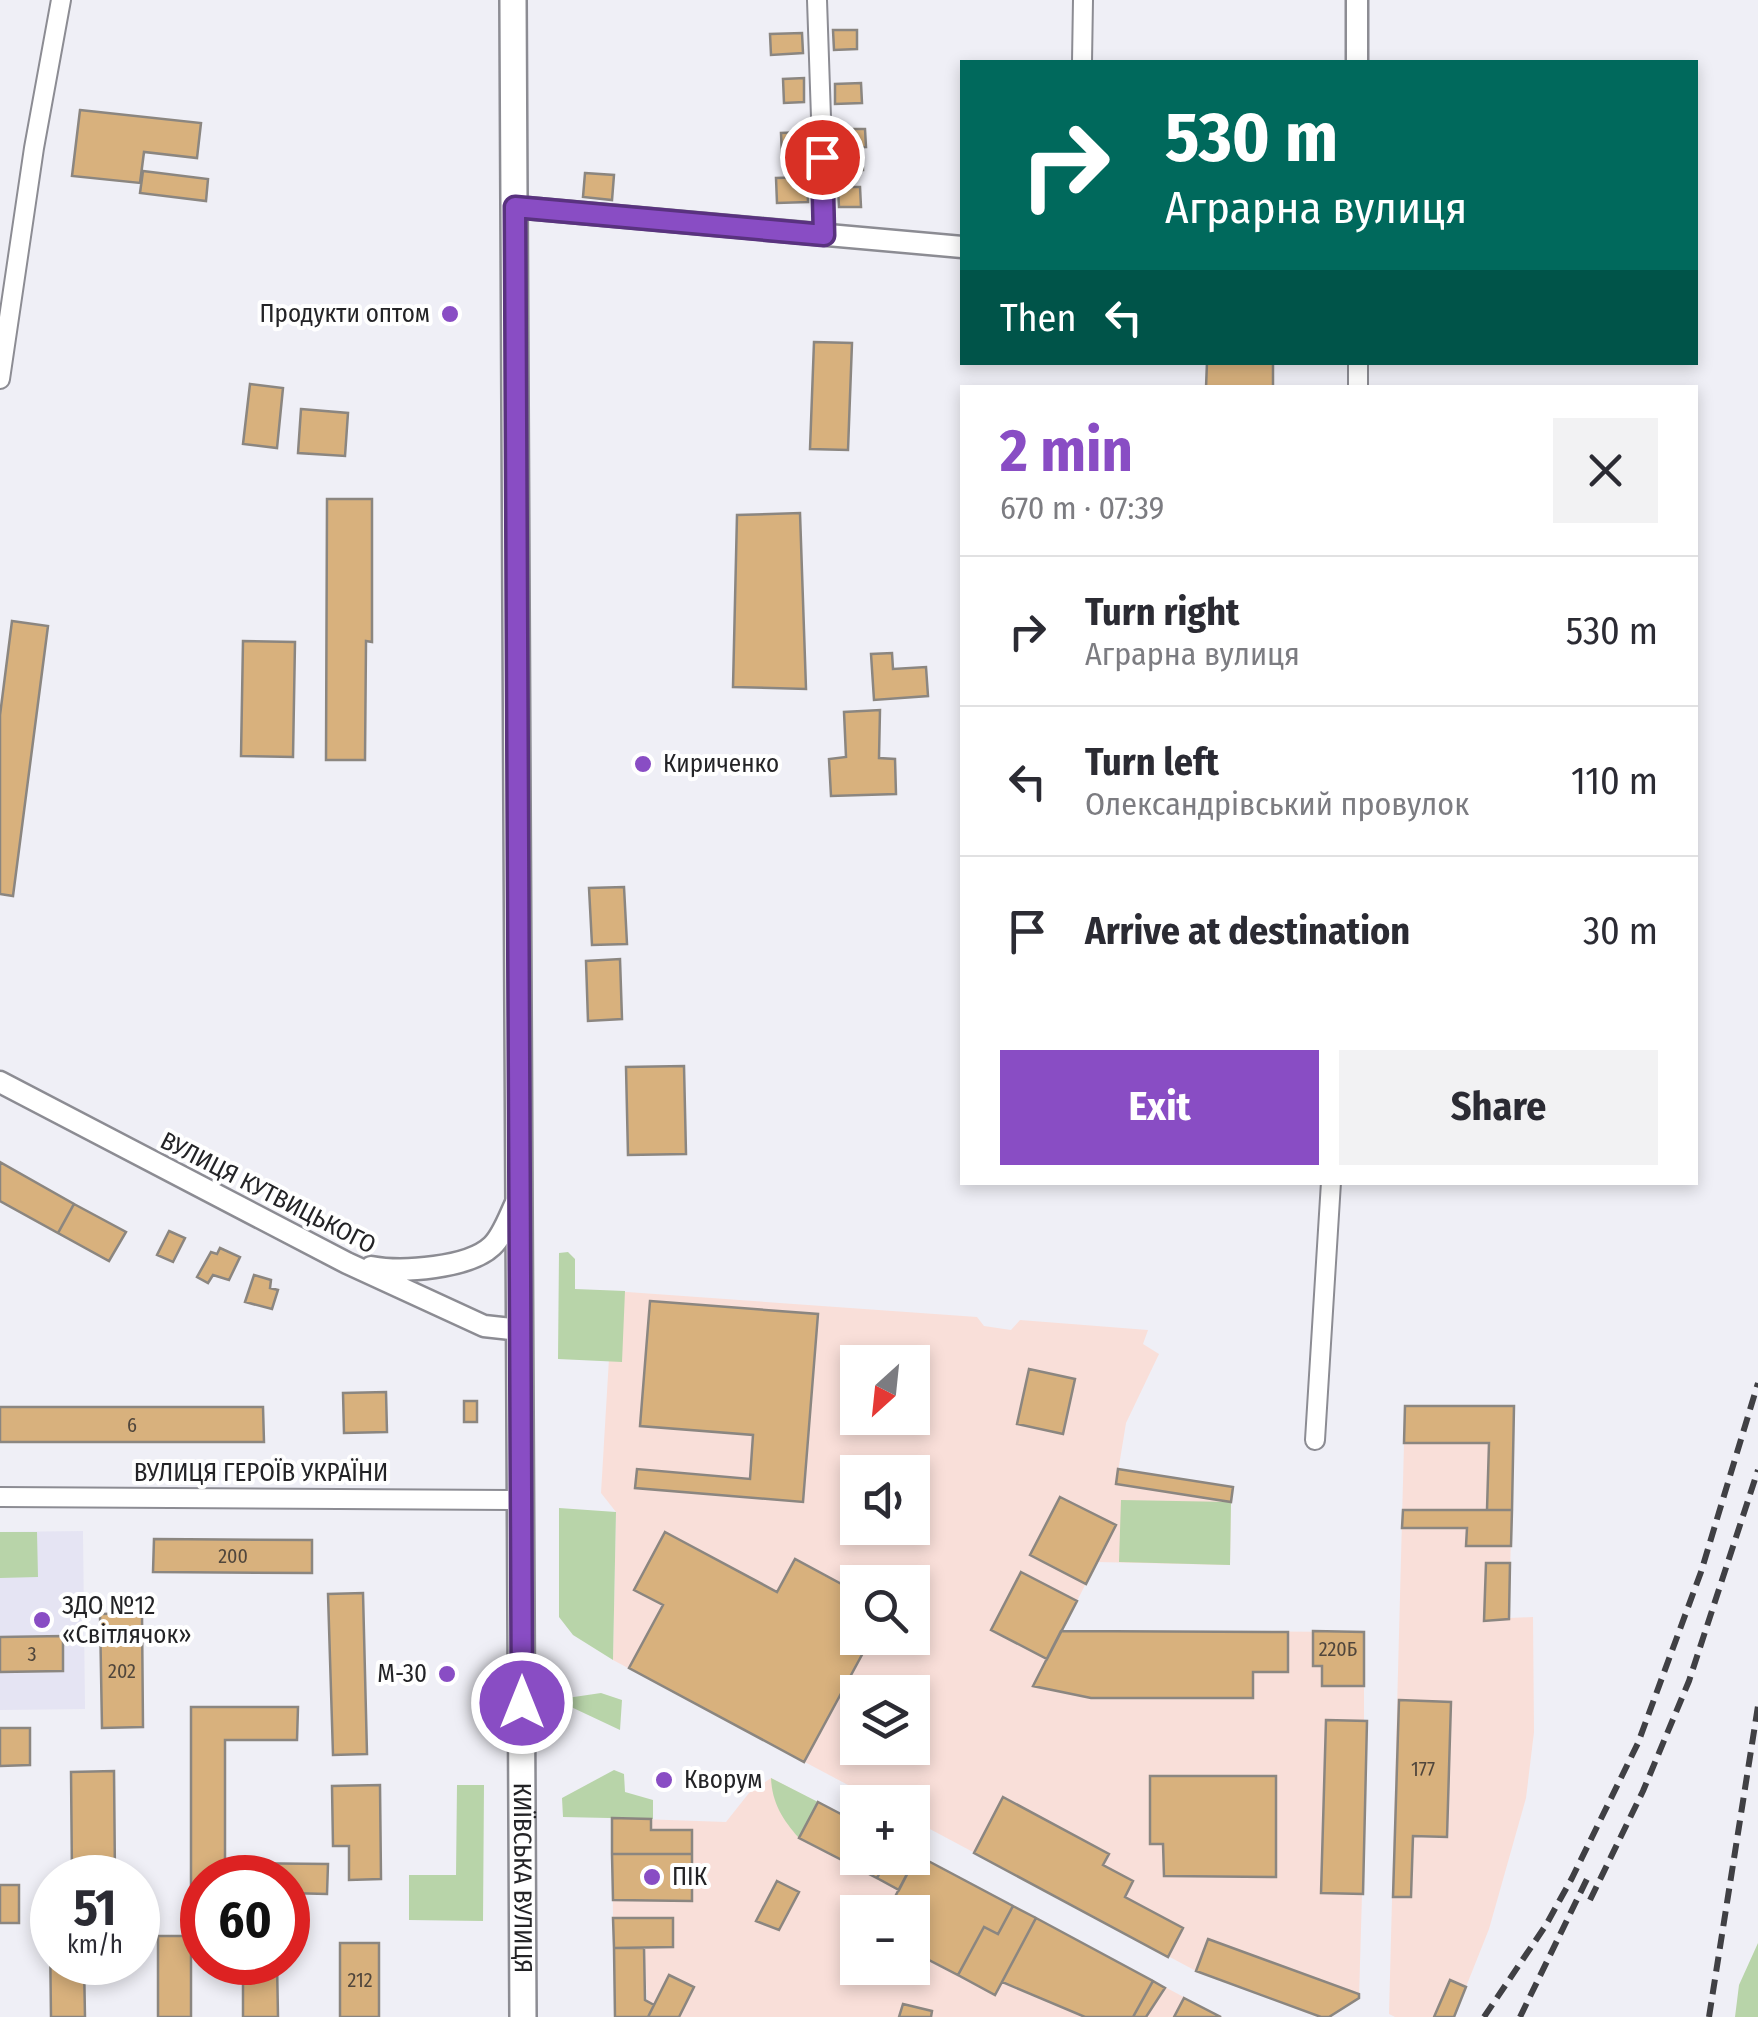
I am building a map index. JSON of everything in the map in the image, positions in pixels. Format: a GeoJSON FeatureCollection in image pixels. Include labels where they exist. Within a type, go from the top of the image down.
{"type":"FeatureCollection","features":[{"type":"Feature","properties":{"kind":"main road","name":"КИЇВСЬКА ВУЛИЦЯ"},"geometry":{"type":"LineString","coordinates":[[513,0],[523,2017]]}},
{"type":"Feature","properties":{"kind":"street"},"geometry":{"type":"LineString","coordinates":[[0,379],[34,148],[61,0]]}},
{"type":"Feature","properties":{"kind":"street"},"geometry":{"type":"LineString","coordinates":[[817,0],[824,235]]}},
{"type":"Feature","properties":{"kind":"street"},"geometry":{"type":"LineString","coordinates":[[1082,0],[1082,60]]}},
{"type":"Feature","properties":{"kind":"street"},"geometry":{"type":"LineString","coordinates":[[1357,0],[1357,60]]}},
{"type":"Feature","properties":{"kind":"street"},"geometry":{"type":"LineString","coordinates":[[515,207],[960,247]]}},
{"type":"Feature","properties":{"kind":"street","name":"ВУЛИЦЯ КУТВИЦЬКОГО"},"geometry":{"type":"LineString","coordinates":[[0,1082],[347,1263],[484,1326],[520,1330]]}},
{"type":"Feature","properties":{"kind":"street"},"geometry":{"type":"LineString","coordinates":[[1316,1440],[1331,1185]]}},
{"type":"Feature","properties":{"kind":"street"},"geometry":{"type":"LineString","coordinates":[[347,1263],[418,1271],[456,1263],[492,1246],[520,1196]]}},
{"type":"Feature","properties":{"kind":"street","name":"ВУЛИЦЯ ГЕРОЇВ УКРАЇНИ"},"geometry":{"type":"LineString","coordinates":[[0,1497],[522,1500]]}},
{"type":"Feature","properties":{"kind":"shaded area"},"geometry":{"type":"Polygon","coordinates":[[[613,1291],[977,1317],[984,1326],[1011,1330],[1020,1320],[1148,1330],[1143,1344],[1159,1354],[1126,1423],[1116,1484],[1231,1502],[1230,1565],[1097,1562],[1062,1630],[1364,1632],[1367,1721],[1359,1998],[1329,2017],[1321,2017],[1196,1971],[930,1829],[930,1785],[848,1785],[613,1660],[616,1512],[601,1493],[613,1291]]]}},
{"type":"Feature","properties":{"kind":"shaded area"},"geometry":{"type":"Polygon","coordinates":[[[1405,1406],[1514,1406],[1509,1618],[1533,1617],[1534,1732],[1526,1798],[1489,1929],[1454,2017],[1389,2014],[1405,1406]]]}},
{"type":"Feature","properties":{"kind":"shaded area","name":"ЗДО №12 «Світлячок»"},"geometry":{"type":"Polygon","coordinates":[[[83,1531],[85,1709],[0,1710],[0,1532],[83,1531]]]}},
{"type":"Feature","properties":{"kind":"shaded area"},"geometry":{"type":"Polygon","coordinates":[[[771,1778],[840,1814],[840,1875],[930,1875],[930,1861],[1221,2017],[648,2017],[644,1948],[673,1947],[673,1918],[613,1918],[612,1818],[726,1822],[749,1793],[771,1778]]]}},
{"type":"Feature","properties":{"kind":"green space"},"geometry":{"type":"Polygon","coordinates":[[[568,1252],[575,1259],[575,1289],[625,1291],[622,1362],[558,1359],[559,1253],[568,1252]]]}},
{"type":"Feature","properties":{"kind":"green space"},"geometry":{"type":"Polygon","coordinates":[[[1121,1500],[1231,1502],[1230,1565],[1119,1562],[1121,1500]]]}},
{"type":"Feature","properties":{"kind":"green space"},"geometry":{"type":"Polygon","coordinates":[[[559,1508],[616,1512],[613,1660],[573,1635],[559,1617],[559,1508]]]}},
{"type":"Feature","properties":{"kind":"green space"},"geometry":{"type":"Polygon","coordinates":[[[0,1532],[37,1532],[38,1577],[0,1578],[0,1532]]]}},
{"type":"Feature","properties":{"kind":"green space"},"geometry":{"type":"Polygon","coordinates":[[[601,1693],[622,1700],[620,1730],[569,1706],[567,1698],[601,1693]]]}},
{"type":"Feature","properties":{"kind":"green space"},"geometry":{"type":"Polygon","coordinates":[[[614,1770],[624,1774],[625,1792],[653,1800],[653,1819],[563,1817],[562,1798],[614,1770]]]}},
{"type":"Feature","properties":{"kind":"green space"},"geometry":{"type":"Polygon","coordinates":[[[771,1778],[818,1802],[799,1838],[779,1811],[771,1778]]]}},
{"type":"Feature","properties":{"kind":"green space"},"geometry":{"type":"Polygon","coordinates":[[[457,1785],[484,1785],[483,1921],[409,1920],[409,1875],[456,1875],[457,1785]]]}},
{"type":"Feature","properties":{"kind":"green space"},"geometry":{"type":"Polygon","coordinates":[[[1758,1943],[1758,2017],[1735,2017],[1739,1985],[1758,1943]]]}},
{"type":"Feature","properties":{"kind":"building"},"geometry":{"type":"Polygon","coordinates":[[[833,30],[857,30],[857,49],[834,50],[833,30]]]}},
{"type":"Feature","properties":{"kind":"building"},"geometry":{"type":"Polygon","coordinates":[[[802,33],[803,53],[771,55],[770,34],[802,33]]]}},
{"type":"Feature","properties":{"kind":"building"},"geometry":{"type":"Polygon","coordinates":[[[804,78],[804,102],[784,103],[783,79],[804,78]]]}},
{"type":"Feature","properties":{"kind":"building"},"geometry":{"type":"Polygon","coordinates":[[[861,83],[862,103],[835,104],[835,84],[861,83]]]}},
{"type":"Feature","properties":{"kind":"building"},"geometry":{"type":"Polygon","coordinates":[[[80,110],[201,123],[197,158],[144,152],[140,183],[72,176],[80,110]]]}},
{"type":"Feature","properties":{"kind":"building"},"geometry":{"type":"Polygon","coordinates":[[[836,129],[865,129],[866,147],[837,148],[836,129]]]}},
{"type":"Feature","properties":{"kind":"building"},"geometry":{"type":"Polygon","coordinates":[[[805,132],[806,156],[782,156],[781,133],[805,132]]]}},
{"type":"Feature","properties":{"kind":"building"},"geometry":{"type":"Polygon","coordinates":[[[862,150],[863,170],[838,171],[837,151],[862,150]]]}},
{"type":"Feature","properties":{"kind":"building"},"geometry":{"type":"Polygon","coordinates":[[[143,171],[208,179],[206,201],[140,193],[143,171]]]}},
{"type":"Feature","properties":{"kind":"building"},"geometry":{"type":"Polygon","coordinates":[[[585,173],[614,175],[612,200],[583,197],[585,173]]]}},
{"type":"Feature","properties":{"kind":"building"},"geometry":{"type":"Polygon","coordinates":[[[807,177],[808,202],[777,203],[776,178],[807,177]]]}},
{"type":"Feature","properties":{"kind":"building"},"geometry":{"type":"Polygon","coordinates":[[[838,187],[860,187],[861,207],[839,207],[838,187]]]}},
{"type":"Feature","properties":{"kind":"building"},"geometry":{"type":"Polygon","coordinates":[[[814,342],[852,343],[848,450],[810,449],[814,342]]]}},
{"type":"Feature","properties":{"kind":"building"},"geometry":{"type":"Polygon","coordinates":[[[1207,365],[1273,365],[1273,385],[1206,385],[1207,365]]]}},
{"type":"Feature","properties":{"kind":"building"},"geometry":{"type":"Polygon","coordinates":[[[250,384],[283,388],[277,448],[243,444],[250,384]]]}},
{"type":"Feature","properties":{"kind":"building"},"geometry":{"type":"Polygon","coordinates":[[[301,409],[348,413],[345,456],[298,453],[301,409]]]}},
{"type":"Feature","properties":{"kind":"building"},"geometry":{"type":"Polygon","coordinates":[[[327,499],[372,499],[372,642],[366,641],[365,760],[326,760],[327,499]]]}},
{"type":"Feature","properties":{"kind":"building"},"geometry":{"type":"Polygon","coordinates":[[[800,513],[806,689],[733,687],[737,515],[800,513]]]}},
{"type":"Feature","properties":{"kind":"building"},"geometry":{"type":"Polygon","coordinates":[[[12,621],[48,626],[13,896],[0,894],[0,715],[12,621]]]}},
{"type":"Feature","properties":{"kind":"building"},"geometry":{"type":"Polygon","coordinates":[[[243,641],[295,642],[293,757],[241,756],[243,641]]]}},
{"type":"Feature","properties":{"kind":"building"},"geometry":{"type":"Polygon","coordinates":[[[892,653],[893,669],[926,667],[928,696],[874,700],[871,654],[892,653]]]}},
{"type":"Feature","properties":{"kind":"building"},"geometry":{"type":"Polygon","coordinates":[[[880,710],[879,758],[895,759],[896,794],[831,796],[829,759],[846,757],[844,712],[880,710]]]}},
{"type":"Feature","properties":{"kind":"building"},"geometry":{"type":"Polygon","coordinates":[[[624,887],[627,944],[592,945],[589,888],[624,887]]]}},
{"type":"Feature","properties":{"kind":"building"},"geometry":{"type":"Polygon","coordinates":[[[620,959],[622,1019],[588,1021],[586,961],[620,959]]]}},
{"type":"Feature","properties":{"kind":"building"},"geometry":{"type":"Polygon","coordinates":[[[684,1066],[686,1154],[628,1155],[626,1067],[684,1066]]]}},
{"type":"Feature","properties":{"kind":"building"},"geometry":{"type":"Polygon","coordinates":[[[0,1162],[74,1204],[58,1233],[0,1201],[0,1162]]]}},
{"type":"Feature","properties":{"kind":"building"},"geometry":{"type":"Polygon","coordinates":[[[74,1204],[126,1232],[109,1261],[58,1233],[74,1204]]]}},
{"type":"Feature","properties":{"kind":"building"},"geometry":{"type":"Polygon","coordinates":[[[169,1231],[185,1238],[173,1262],[157,1255],[169,1231]]]}},
{"type":"Feature","properties":{"kind":"building"},"geometry":{"type":"Polygon","coordinates":[[[220,1248],[240,1257],[229,1280],[213,1275],[208,1283],[197,1277],[211,1252],[217,1254],[220,1248]]]}},
{"type":"Feature","properties":{"kind":"building"},"geometry":{"type":"Polygon","coordinates":[[[254,1275],[271,1280],[270,1288],[278,1290],[272,1309],[245,1302],[254,1275]]]}},
{"type":"Feature","properties":{"kind":"building"},"geometry":{"type":"Polygon","coordinates":[[[650,1301],[818,1314],[803,1502],[635,1488],[637,1469],[750,1479],[753,1435],[640,1426],[650,1301]]]}},
{"type":"Feature","properties":{"kind":"building"},"geometry":{"type":"Polygon","coordinates":[[[1029,1369],[1075,1379],[1063,1434],[1017,1424],[1029,1369]]]}},
{"type":"Feature","properties":{"kind":"building"},"geometry":{"type":"Polygon","coordinates":[[[386,1392],[387,1432],[344,1433],[343,1393],[386,1392]]]}},
{"type":"Feature","properties":{"kind":"building"},"geometry":{"type":"Polygon","coordinates":[[[464,1401],[477,1401],[477,1422],[464,1422],[464,1401]]]}},
{"type":"Feature","properties":{"kind":"building"},"geometry":{"type":"Polygon","coordinates":[[[1405,1406],[1514,1406],[1512,1510],[1487,1510],[1489,1443],[1404,1443],[1405,1406]]]}},
{"type":"Feature","properties":{"kind":"building"},"geometry":{"type":"Polygon","coordinates":[[[0,1407],[263,1407],[264,1442],[0,1442],[0,1407]]]}},
{"type":"Feature","properties":{"kind":"building"},"geometry":{"type":"Polygon","coordinates":[[[1118,1469],[1233,1487],[1231,1502],[1116,1484],[1118,1469]]]}},
{"type":"Feature","properties":{"kind":"building"},"geometry":{"type":"Polygon","coordinates":[[[1060,1497],[1116,1525],[1086,1584],[1030,1555],[1060,1497]]]}},
{"type":"Feature","properties":{"kind":"building"},"geometry":{"type":"Polygon","coordinates":[[[1403,1510],[1512,1510],[1511,1546],[1466,1546],[1467,1528],[1402,1528],[1403,1510]]]}},
{"type":"Feature","properties":{"kind":"building"},"geometry":{"type":"Polygon","coordinates":[[[665,1532],[777,1592],[795,1559],[840,1583],[840,1655],[862,1655],[851,1675],[840,1675],[840,1695],[804,1762],[629,1668],[663,1605],[634,1590],[665,1532]]]}},
{"type":"Feature","properties":{"kind":"building"},"geometry":{"type":"Polygon","coordinates":[[[154,1539],[312,1540],[312,1573],[153,1572],[154,1539]]]}},
{"type":"Feature","properties":{"kind":"building"},"geometry":{"type":"Polygon","coordinates":[[[1486,1563],[1510,1563],[1509,1619],[1484,1621],[1486,1563]]]}},
{"type":"Feature","properties":{"kind":"building"},"geometry":{"type":"Polygon","coordinates":[[[1021,1572],[1077,1601],[1047,1659],[991,1630],[1021,1572]]]}},
{"type":"Feature","properties":{"kind":"building"},"geometry":{"type":"Polygon","coordinates":[[[363,1593],[367,1754],[333,1755],[328,1594],[363,1593]]]}},
{"type":"Feature","properties":{"kind":"building"},"geometry":{"type":"Polygon","coordinates":[[[142,1613],[143,1727],[102,1728],[100,1614],[142,1613]]]}},
{"type":"Feature","properties":{"kind":"building"},"geometry":{"type":"Polygon","coordinates":[[[1061,1631],[1288,1632],[1288,1672],[1253,1672],[1253,1698],[1091,1698],[1033,1686],[1061,1631]]]}},
{"type":"Feature","properties":{"kind":"building"},"geometry":{"type":"Polygon","coordinates":[[[1313,1631],[1364,1632],[1364,1686],[1322,1686],[1322,1666],[1313,1666],[1313,1631]]]}},
{"type":"Feature","properties":{"kind":"building","name":"ЗДО №12 «Світлячок»"},"geometry":{"type":"Polygon","coordinates":[[[63,1636],[63,1671],[0,1672],[0,1637],[63,1636]]]}},
{"type":"Feature","properties":{"kind":"building"},"geometry":{"type":"Polygon","coordinates":[[[1399,1700],[1451,1702],[1447,1837],[1413,1836],[1411,1897],[1393,1897],[1399,1700]]]}},
{"type":"Feature","properties":{"kind":"building"},"geometry":{"type":"Polygon","coordinates":[[[191,1707],[298,1707],[297,1740],[225,1740],[225,1855],[191,1855],[191,1707]]]}},
{"type":"Feature","properties":{"kind":"building"},"geometry":{"type":"Polygon","coordinates":[[[1326,1720],[1367,1721],[1363,1894],[1321,1893],[1326,1720]]]}},
{"type":"Feature","properties":{"kind":"building"},"geometry":{"type":"Polygon","coordinates":[[[0,1728],[30,1728],[30,1765],[0,1766],[0,1728]]]}},
{"type":"Feature","properties":{"kind":"building"},"geometry":{"type":"Polygon","coordinates":[[[114,1771],[115,1855],[72,1855],[71,1772],[114,1771]]]}},
{"type":"Feature","properties":{"kind":"building"},"geometry":{"type":"Polygon","coordinates":[[[1150,1776],[1276,1776],[1276,1877],[1164,1876],[1163,1844],[1150,1844],[1150,1776]]]}},
{"type":"Feature","properties":{"kind":"building"},"geometry":{"type":"Polygon","coordinates":[[[380,1785],[381,1879],[349,1880],[349,1846],[333,1846],[332,1786],[380,1785]]]}},
{"type":"Feature","properties":{"kind":"building"},"geometry":{"type":"Polygon","coordinates":[[[1003,1797],[1109,1854],[1103,1865],[1133,1881],[1125,1897],[1183,1928],[1168,1957],[974,1853],[1003,1797]]]}},
{"type":"Feature","properties":{"kind":"building"},"geometry":{"type":"Polygon","coordinates":[[[818,1802],[840,1814],[840,1859],[799,1838],[818,1802]]]}},
{"type":"Feature","properties":{"kind":"building"},"geometry":{"type":"Polygon","coordinates":[[[612,1818],[651,1819],[651,1830],[692,1830],[692,1854],[612,1854],[612,1818]]]}},
{"type":"Feature","properties":{"kind":"building","name":"ПІК"},"geometry":{"type":"Polygon","coordinates":[[[612,1854],[692,1854],[692,1901],[613,1900],[612,1854]]]}},
{"type":"Feature","properties":{"kind":"building"},"geometry":{"type":"Polygon","coordinates":[[[930,1862],[1013,1906],[998,1934],[984,1927],[958,1975],[930,1961],[930,1895],[896,1895],[906,1875],[930,1875],[930,1862]]]}},
{"type":"Feature","properties":{"kind":"building"},"geometry":{"type":"Polygon","coordinates":[[[310,1864],[328,1864],[327,1894],[310,1894],[310,1864]]]}},
{"type":"Feature","properties":{"kind":"building"},"geometry":{"type":"Polygon","coordinates":[[[879,1875],[907,1875],[899,1890],[877,1878],[879,1875]]]}},
{"type":"Feature","properties":{"kind":"building"},"geometry":{"type":"Polygon","coordinates":[[[777,1881],[799,1892],[779,1930],[756,1921],[777,1881]]]}},
{"type":"Feature","properties":{"kind":"building"},"geometry":{"type":"Polygon","coordinates":[[[0,1885],[19,1885],[19,1923],[0,1923],[0,1885]]]}},
{"type":"Feature","properties":{"kind":"building"},"geometry":{"type":"Polygon","coordinates":[[[1013,1906],[1036,1918],[995,1995],[958,1975],[984,1927],[998,1934],[1013,1906]]]}},
{"type":"Feature","properties":{"kind":"building"},"geometry":{"type":"Polygon","coordinates":[[[613,1918],[673,1918],[673,1947],[614,1948],[613,1918]]]}},
{"type":"Feature","properties":{"kind":"building"},"geometry":{"type":"Polygon","coordinates":[[[1036,1918],[1153,1981],[1133,2017],[1085,2017],[1002,1982],[1036,1918]]]}},
{"type":"Feature","properties":{"kind":"building"},"geometry":{"type":"Polygon","coordinates":[[[160,1936],[180,1936],[180,1985],[191,1985],[191,2017],[158,2017],[160,1936]]]}},
{"type":"Feature","properties":{"kind":"building"},"geometry":{"type":"Polygon","coordinates":[[[1208,1939],[1359,1994],[1359,1998],[1329,2017],[1321,2017],[1196,1971],[1208,1939]]]}},
{"type":"Feature","properties":{"kind":"building"},"geometry":{"type":"Polygon","coordinates":[[[340,1943],[379,1943],[379,2017],[340,2017],[340,1943]]]}},
{"type":"Feature","properties":{"kind":"building"},"geometry":{"type":"Polygon","coordinates":[[[614,1948],[644,1948],[645,2000],[654,2005],[648,2017],[615,2017],[614,1948]]]}},
{"type":"Feature","properties":{"kind":"building"},"geometry":{"type":"Polygon","coordinates":[[[669,1975],[694,1987],[679,2017],[648,2017],[669,1975]]]}},
{"type":"Feature","properties":{"kind":"building"},"geometry":{"type":"Polygon","coordinates":[[[1450,1980],[1466,1987],[1454,2017],[1434,2017],[1450,1980]]]}},
{"type":"Feature","properties":{"kind":"building"},"geometry":{"type":"Polygon","coordinates":[[[1153,1981],[1165,1988],[1146,2017],[1133,2017],[1153,1981]]]}},
{"type":"Feature","properties":{"kind":"building"},"geometry":{"type":"Polygon","coordinates":[[[51,1985],[84,1985],[85,2017],[51,2017],[51,1985]]]}},
{"type":"Feature","properties":{"kind":"building"},"geometry":{"type":"Polygon","coordinates":[[[243,1985],[277,1985],[278,2017],[243,2017],[243,1985]]]}},
{"type":"Feature","properties":{"kind":"building"},"geometry":{"type":"Polygon","coordinates":[[[1184,1998],[1221,2017],[1174,2017],[1184,1998]]]}},
{"type":"Feature","properties":{"kind":"building"},"geometry":{"type":"Polygon","coordinates":[[[903,2004],[932,2011],[931,2017],[899,2017],[903,2004]]]}},
{"type":"Feature","properties":{"kind":"railway"},"geometry":{"type":"LineString","coordinates":[[1484,2017],[1546,1925],[1638,1743],[1701,1572],[1758,1383]]}},
{"type":"Feature","properties":{"kind":"railway"},"geometry":{"type":"LineString","coordinates":[[1590,1900],[1643,1791],[1689,1681],[1758,1470]]}},
{"type":"Feature","properties":{"kind":"railway"},"geometry":{"type":"LineString","coordinates":[[1709,2017],[1758,1706]]}},
{"type":"Feature","properties":{"kind":"railway"},"geometry":{"type":"LineString","coordinates":[[1520,2017],[1587,1879]]}},
{"type":"Feature","properties":{"kind":"place","name":"Продукти оптом"},"geometry":{"type":"Point","coordinates":[450,314]}},
{"type":"Feature","properties":{"kind":"place","name":"Кириченко"},"geometry":{"type":"Point","coordinates":[643,764]}},
{"type":"Feature","properties":{"kind":"place","name":"ЗДО №12 «Світлячок»"},"geometry":{"type":"Point","coordinates":[42,1620]}},
{"type":"Feature","properties":{"kind":"place","name":"М-30"},"geometry":{"type":"Point","coordinates":[447,1674]}},
{"type":"Feature","properties":{"kind":"place","name":"Кворум"},"geometry":{"type":"Point","coordinates":[664,1780]}},
{"type":"Feature","properties":{"kind":"place","name":"ПІК"},"geometry":{"type":"Point","coordinates":[652,1877]}},
{"type":"Feature","properties":{"kind":"route"},"geometry":{"type":"LineString","coordinates":[[522,1703],[515,207],[824,235],[822,157]]}}]}
